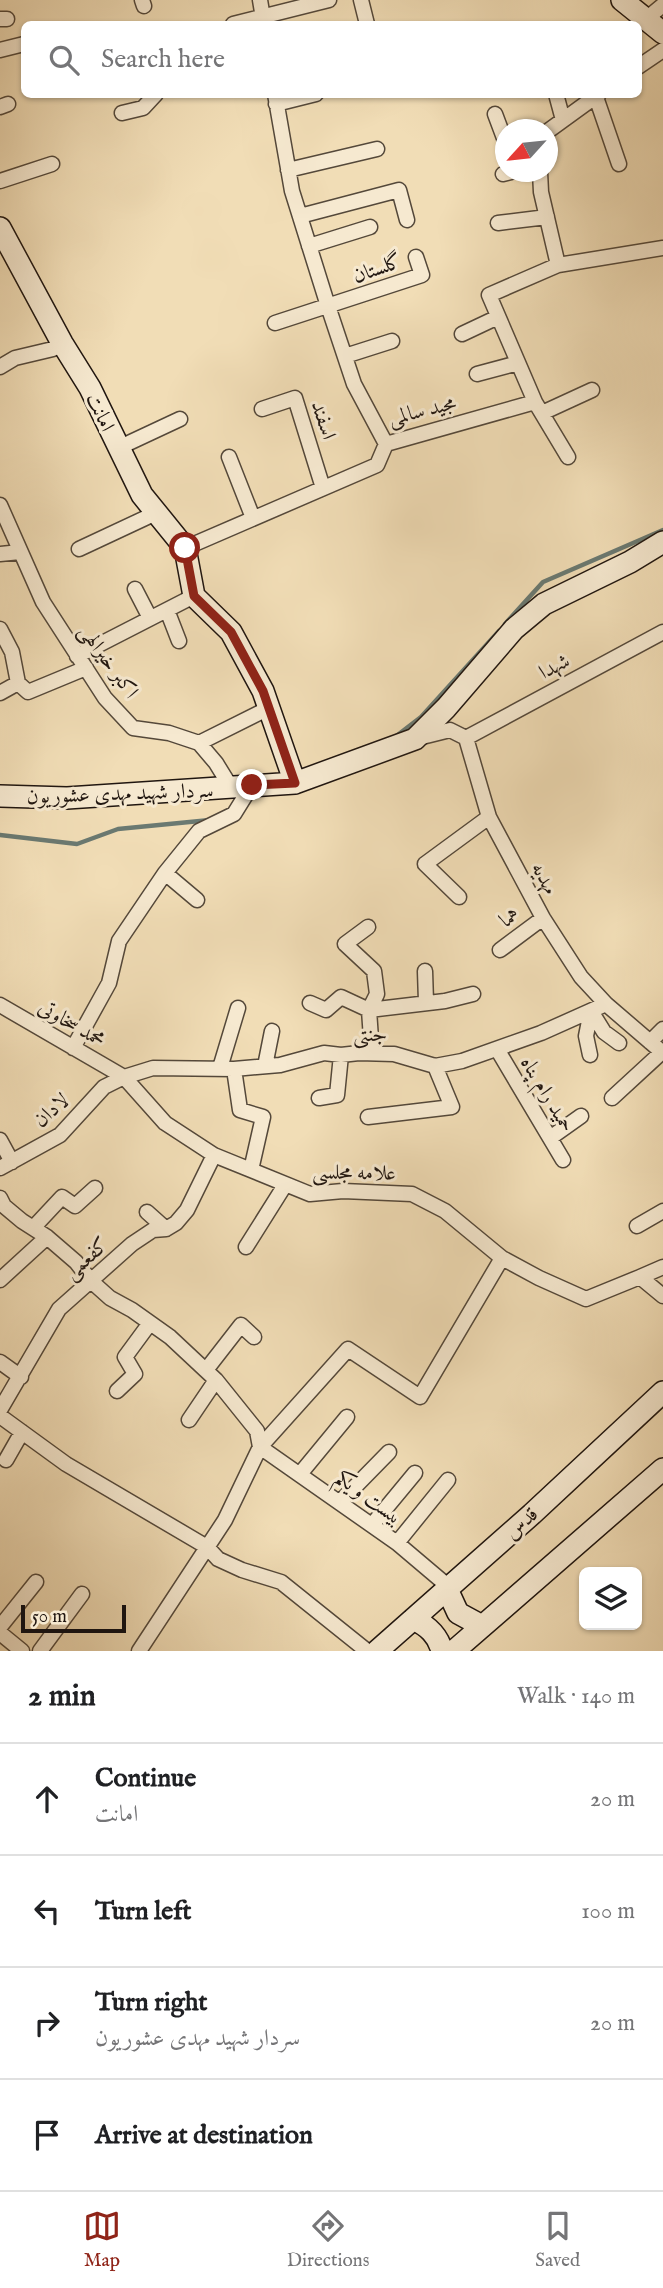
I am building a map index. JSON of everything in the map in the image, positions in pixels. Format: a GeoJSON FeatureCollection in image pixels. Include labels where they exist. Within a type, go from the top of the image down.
{"type":"FeatureCollection","features":[{"type":"Feature","properties":{"kind":"street"},"geometry":{"type":"LineString","coordinates":[[260,0],[263,21],[329,0]]}},
{"type":"Feature","properties":{"kind":"street"},"geometry":{"type":"LineString","coordinates":[[361,0],[366,21]]}},
{"type":"Feature","properties":{"kind":"street"},"geometry":{"type":"LineString","coordinates":[[622,0],[663,33]]}},
{"type":"Feature","properties":{"kind":"street"},"geometry":{"type":"LineString","coordinates":[[645,20],[663,5]]}},
{"type":"Feature","properties":{"kind":"street"},"geometry":{"type":"LineString","coordinates":[[0,50],[21,45]]}},
{"type":"Feature","properties":{"kind":"street"},"geometry":{"type":"LineString","coordinates":[[642,65],[663,50]]}},
{"type":"Feature","properties":{"kind":"street"},"geometry":{"type":"LineString","coordinates":[[122,113],[143,107],[152,98]]}},
{"type":"Feature","properties":{"kind":"street"},"geometry":{"type":"LineString","coordinates":[[557,98],[564,120]]}},
{"type":"Feature","properties":{"kind":"street"},"geometry":{"type":"LineString","coordinates":[[558,124],[595,98]]}},
{"type":"Feature","properties":{"kind":"street"},"geometry":{"type":"LineString","coordinates":[[599,98],[619,164]]}},
{"type":"Feature","properties":{"kind":"street","name":"مجید سالمی"},"geometry":{"type":"LineString","coordinates":[[276,99],[288,170],[328,306],[354,384],[387,444],[538,407],[592,390]]}},
{"type":"Feature","properties":{"kind":"street"},"geometry":{"type":"LineString","coordinates":[[495,114],[497,119]]}},
{"type":"Feature","properties":{"kind":"street"},"geometry":{"type":"LineString","coordinates":[[489,141],[495,140]]}},
{"type":"Feature","properties":{"kind":"street"},"geometry":{"type":"LineString","coordinates":[[288,170],[377,149]]}},
{"type":"Feature","properties":{"kind":"street"},"geometry":{"type":"LineString","coordinates":[[0,181],[52,164]]}},
{"type":"Feature","properties":{"kind":"street"},"geometry":{"type":"LineString","coordinates":[[540,182],[558,265]]}},
{"type":"Feature","properties":{"kind":"street"},"geometry":{"type":"LineString","coordinates":[[300,216],[399,190],[407,220]]}},
{"type":"Feature","properties":{"kind":"street"},"geometry":{"type":"LineString","coordinates":[[498,223],[547,217]]}},
{"type":"Feature","properties":{"kind":"street","name":"امانت"},"geometry":{"type":"LineString","coordinates":[[0,228],[62,343],[90,388],[142,495],[185,548],[194,596]]}},
{"type":"Feature","properties":{"kind":"street"},"geometry":{"type":"LineString","coordinates":[[309,246],[370,228]]}},
{"type":"Feature","properties":{"kind":"street"},"geometry":{"type":"LineString","coordinates":[[568,457],[538,407],[489,295],[558,265],[663,248]]}},
{"type":"Feature","properties":{"kind":"street","name":"گلستان"},"geometry":{"type":"LineString","coordinates":[[328,306],[422,275],[416,257]]}},
{"type":"Feature","properties":{"kind":"street"},"geometry":{"type":"LineString","coordinates":[[275,323],[328,306]]}},
{"type":"Feature","properties":{"kind":"street"},"geometry":{"type":"LineString","coordinates":[[462,334],[498,317]]}},
{"type":"Feature","properties":{"kind":"street"},"geometry":{"type":"LineString","coordinates":[[345,356],[392,341]]}},
{"type":"Feature","properties":{"kind":"street"},"geometry":{"type":"LineString","coordinates":[[0,367],[15,358],[53,349],[62,343]]}},
{"type":"Feature","properties":{"kind":"street"},"geometry":{"type":"LineString","coordinates":[[477,374],[518,363]]}},
{"type":"Feature","properties":{"kind":"street","name":"اسفند"},"geometry":{"type":"LineString","coordinates":[[262,410],[295,398],[323,488]]}},
{"type":"Feature","properties":{"kind":"street"},"geometry":{"type":"LineString","coordinates":[[118,448],[180,419]]}},
{"type":"Feature","properties":{"kind":"street"},"geometry":{"type":"LineString","coordinates":[[185,548],[377,465],[387,444]]}},
{"type":"Feature","properties":{"kind":"street"},"geometry":{"type":"LineString","coordinates":[[229,457],[253,518]]}},
{"type":"Feature","properties":{"kind":"street","name":"اکبر خیرالهی"},"geometry":{"type":"LineString","coordinates":[[0,505],[43,602],[105,698],[133,728],[169,733],[199,743]]}},
{"type":"Feature","properties":{"kind":"street"},"geometry":{"type":"LineString","coordinates":[[79,549],[156,513]]}},
{"type":"Feature","properties":{"kind":"street","name":"سردار شهید مهدی عشوریون"},"geometry":{"type":"LineString","coordinates":[[0,796],[66,798],[295,783],[415,739],[446,708],[514,629],[544,604],[631,562],[663,542]]}},
{"type":"Feature","properties":{"kind":"street"},"geometry":{"type":"LineString","coordinates":[[0,554],[20,552]]}},
{"type":"Feature","properties":{"kind":"street"},"geometry":{"type":"LineString","coordinates":[[135,589],[150,618]]}},
{"type":"Feature","properties":{"kind":"street"},"geometry":{"type":"LineString","coordinates":[[0,629],[12,652],[18,683],[28,692],[150,618],[194,596],[231,632],[263,691],[295,783]]}},
{"type":"Feature","properties":{"kind":"street"},"geometry":{"type":"LineString","coordinates":[[167,610],[179,641]]}},
{"type":"Feature","properties":{"kind":"street","name":"شهدا"},"geometry":{"type":"LineString","coordinates":[[466,738],[663,632]]}},
{"type":"Feature","properties":{"kind":"street"},"geometry":{"type":"LineString","coordinates":[[0,693],[18,683]]}},
{"type":"Feature","properties":{"kind":"street"},"geometry":{"type":"LineString","coordinates":[[73,1048],[108,983],[120,941],[165,873],[199,831],[234,814],[242,787],[199,743],[269,708]]}},
{"type":"Feature","properties":{"kind":"street"},"geometry":{"type":"LineString","coordinates":[[415,739],[450,730],[466,738]]}},
{"type":"Feature","properties":{"kind":"street","name":"مهدیه"},"geometry":{"type":"LineString","coordinates":[[466,738],[489,817],[543,918],[581,978],[606,1004],[663,1052]]}},
{"type":"Feature","properties":{"kind":"street"},"geometry":{"type":"LineString","coordinates":[[459,897],[425,864],[489,817]]}},
{"type":"Feature","properties":{"kind":"street"},"geometry":{"type":"LineString","coordinates":[[165,873],[197,900]]}},
{"type":"Feature","properties":{"kind":"street","name":"هما"},"geometry":{"type":"LineString","coordinates":[[500,950],[543,918]]}},
{"type":"Feature","properties":{"kind":"street"},"geometry":{"type":"LineString","coordinates":[[368,927],[345,944],[374,971],[377,994],[369,1010],[372,1053]]}},
{"type":"Feature","properties":{"kind":"street"},"geometry":{"type":"LineString","coordinates":[[425,971],[426,1003]]}},
{"type":"Feature","properties":{"kind":"street"},"geometry":{"type":"LineString","coordinates":[[310,1003],[326,1010],[341,997],[369,1010],[473,994]]}},
{"type":"Feature","properties":{"kind":"street","name":"جنتی"},"geometry":{"type":"LineString","coordinates":[[124,1077],[153,1068],[280,1065],[324,1053],[394,1054],[435,1066],[462,1061],[497,1049],[606,1004]]}},
{"type":"Feature","properties":{"kind":"street","name":"محمد سخاوتی"},"geometry":{"type":"LineString","coordinates":[[0,1005],[124,1077]]}},
{"type":"Feature","properties":{"kind":"street"},"geometry":{"type":"LineString","coordinates":[[238,1008],[227,1068],[240,1110],[263,1117],[251,1170]]}},
{"type":"Feature","properties":{"kind":"street"},"geometry":{"type":"LineString","coordinates":[[591,1011],[604,1032],[619,1043]]}},
{"type":"Feature","properties":{"kind":"street"},"geometry":{"type":"LineString","coordinates":[[590,1055],[586,1036],[591,1011]]}},
{"type":"Feature","properties":{"kind":"street"},"geometry":{"type":"LineString","coordinates":[[650,1042],[663,1029]]}},
{"type":"Feature","properties":{"kind":"street"},"geometry":{"type":"LineString","coordinates":[[265,1066],[272,1031]]}},
{"type":"Feature","properties":{"kind":"street","name":"حمید رام پناه"},"geometry":{"type":"LineString","coordinates":[[497,1049],[563,1160]]}},
{"type":"Feature","properties":{"kind":"street"},"geometry":{"type":"LineString","coordinates":[[612,1098],[663,1052]]}},
{"type":"Feature","properties":{"kind":"street"},"geometry":{"type":"LineString","coordinates":[[319,1098],[337,1095],[341,1055]]}},
{"type":"Feature","properties":{"kind":"street"},"geometry":{"type":"LineString","coordinates":[[368,1116],[452,1107],[435,1066]]}},
{"type":"Feature","properties":{"kind":"street","name":"علامه مجلسی"},"geometry":{"type":"LineString","coordinates":[[124,1077],[165,1123],[214,1155],[310,1194],[343,1191],[412,1194],[445,1211],[502,1258],[586,1299],[663,1267]]}},
{"type":"Feature","properties":{"kind":"street","name":"لادان"},"geometry":{"type":"LineString","coordinates":[[6,1165],[60,1135],[104,1087],[124,1077]]}},
{"type":"Feature","properties":{"kind":"street"},"geometry":{"type":"LineString","coordinates":[[550,1138],[582,1116]]}},
{"type":"Feature","properties":{"kind":"street"},"geometry":{"type":"LineString","coordinates":[[0,1140],[6,1165]]}},
{"type":"Feature","properties":{"kind":"street","name":"کفعمی"},"geometry":{"type":"LineString","coordinates":[[0,1410],[59,1309],[143,1237],[153,1230],[166,1229],[176,1223],[187,1210],[214,1155]]}},
{"type":"Feature","properties":{"kind":"street"},"geometry":{"type":"LineString","coordinates":[[246,1247],[285,1185]]}},
{"type":"Feature","properties":{"kind":"street"},"geometry":{"type":"LineString","coordinates":[[33,1228],[62,1197],[75,1206],[95,1188]]}},
{"type":"Feature","properties":{"kind":"street"},"geometry":{"type":"LineString","coordinates":[[0,1198],[4,1206],[76,1262],[110,1298],[170,1337],[211,1375],[257,1431],[260,1447]]}},
{"type":"Feature","properties":{"kind":"street"},"geometry":{"type":"LineString","coordinates":[[637,1226],[663,1211]]}},
{"type":"Feature","properties":{"kind":"street"},"geometry":{"type":"LineString","coordinates":[[147,1212],[166,1229]]}},
{"type":"Feature","properties":{"kind":"street"},"geometry":{"type":"LineString","coordinates":[[0,1280],[47,1237]]}},
{"type":"Feature","properties":{"kind":"street"},"geometry":{"type":"LineString","coordinates":[[139,1651],[225,1520],[260,1447],[348,1349],[420,1397],[502,1258]]}},
{"type":"Feature","properties":{"kind":"street"},"geometry":{"type":"LineString","coordinates":[[640,1278],[663,1296]]}},
{"type":"Feature","properties":{"kind":"street"},"geometry":{"type":"LineString","coordinates":[[117,1391],[135,1374],[124,1357],[150,1323]]}},
{"type":"Feature","properties":{"kind":"street"},"geometry":{"type":"LineString","coordinates":[[189,1420],[211,1375],[242,1325],[254,1338]]}},
{"type":"Feature","properties":{"kind":"street"},"geometry":{"type":"LineString","coordinates":[[0,1362],[21,1377]]}},
{"type":"Feature","properties":{"kind":"street","name":"قدس"},"geometry":{"type":"LineString","coordinates":[[377,1651],[663,1392]]}},
{"type":"Feature","properties":{"kind":"street"},"geometry":{"type":"LineString","coordinates":[[0,1416],[66,1464],[207,1547],[218,1559],[242,1570],[281,1582],[367,1651]]}},
{"type":"Feature","properties":{"kind":"street"},"geometry":{"type":"LineString","coordinates":[[300,1474],[348,1417]]}},
{"type":"Feature","properties":{"kind":"street"},"geometry":{"type":"LineString","coordinates":[[6,1460],[22,1432]]}},
{"type":"Feature","properties":{"kind":"street","name":"بیست و یکم"},"geometry":{"type":"LineString","coordinates":[[260,1447],[397,1543],[448,1588]]}},
{"type":"Feature","properties":{"kind":"street"},"geometry":{"type":"LineString","coordinates":[[340,1503],[389,1451]]}},
{"type":"Feature","properties":{"kind":"street"},"geometry":{"type":"LineString","coordinates":[[454,1651],[663,1469]]}},
{"type":"Feature","properties":{"kind":"street"},"geometry":{"type":"LineString","coordinates":[[372,1525],[415,1472]]}},
{"type":"Feature","properties":{"kind":"street"},"geometry":{"type":"LineString","coordinates":[[397,1543],[448,1480]]}},
{"type":"Feature","properties":{"kind":"street"},"geometry":{"type":"LineString","coordinates":[[22,1651],[0,1630],[36,1582]]}},
{"type":"Feature","properties":{"kind":"street"},"geometry":{"type":"LineString","coordinates":[[448,1588],[458,1613],[482,1626]]}},
{"type":"Feature","properties":{"kind":"street"},"geometry":{"type":"LineString","coordinates":[[40,1651],[82,1594]]}},
{"type":"Feature","properties":{"kind":"street"},"geometry":{"type":"LineString","coordinates":[[413,1619],[427,1625],[442,1651]]}},
{"type":"Feature","properties":{"kind":"waterway"},"geometry":{"type":"LineString","coordinates":[[505,624],[543,582],[663,530]]}},
{"type":"Feature","properties":{"kind":"waterway"},"geometry":{"type":"LineString","coordinates":[[395,737],[421,717],[499,631]]}},
{"type":"Feature","properties":{"kind":"waterway"},"geometry":{"type":"LineString","coordinates":[[0,835],[77,844],[118,829],[210,820]]}},
{"type":"Feature","properties":{"kind":"route"},"geometry":{"type":"LineString","coordinates":[[185,548],[194,596],[231,632],[263,691],[295,783],[252,785]]}}]}
